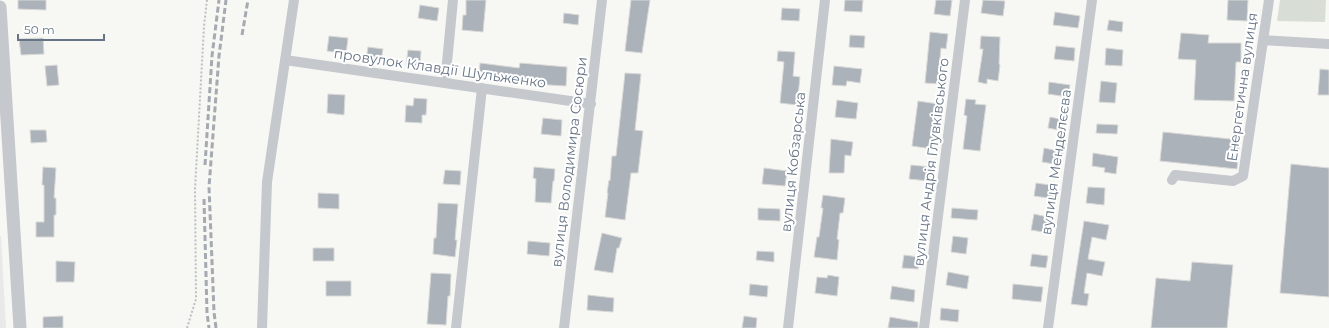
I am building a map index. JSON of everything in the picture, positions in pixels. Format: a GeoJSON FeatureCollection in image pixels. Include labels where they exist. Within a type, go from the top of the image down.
{"type":"FeatureCollection","features":[{"type":"Feature","properties":{"kind":"street"},"geometry":{"type":"LineString","coordinates":[[262,328],[268,182],[294,0]]}},
{"type":"Feature","properties":{"kind":"street"},"geometry":{"type":"LineString","coordinates":[[445,83],[453,0]]}},
{"type":"Feature","properties":{"kind":"street","name":"вулиця Володимира Сосюри"},"geometry":{"type":"LineString","coordinates":[[564,328],[602,0]]}},
{"type":"Feature","properties":{"kind":"street","name":"вулиця Кобзарська"},"geometry":{"type":"LineString","coordinates":[[788,328],[825,0]]}},
{"type":"Feature","properties":{"kind":"street","name":"вулиця Андрія Глувківського"},"geometry":{"type":"LineString","coordinates":[[924,328],[965,0]]}},
{"type":"Feature","properties":{"kind":"street","name":"вулиця Менделєєва"},"geometry":{"type":"LineString","coordinates":[[1048,328],[1092,0]]}},
{"type":"Feature","properties":{"kind":"street","name":"Енергетична вулиця"},"geometry":{"type":"LineString","coordinates":[[1172,180],[1175,175],[1233,181],[1243,176],[1269,0]]}},
{"type":"Feature","properties":{"kind":"street"},"geometry":{"type":"LineString","coordinates":[[0,7],[20,328]]}},
{"type":"Feature","properties":{"kind":"street"},"geometry":{"type":"LineString","coordinates":[[1263,40],[1329,44]]}},
{"type":"Feature","properties":{"kind":"street","name":"провулок Клавдії Шульженко"},"geometry":{"type":"LineString","coordinates":[[285,60],[591,104]]}},
{"type":"Feature","properties":{"kind":"street"},"geometry":{"type":"LineString","coordinates":[[456,328],[482,88]]}},
{"type":"Feature","properties":{"kind":"path"},"geometry":{"type":"LineString","coordinates":[[187,328],[196,298],[195,189],[204,26],[207,0]]}},
{"type":"Feature","properties":{"kind":"shaded area"},"geometry":{"type":"Polygon","coordinates":[[[1280,0],[1326,0],[1325,22],[1277,21],[1280,0]]]}},
{"type":"Feature","properties":{"kind":"shaded area"},"geometry":{"type":"Polygon","coordinates":[[[1,236],[6,328],[0,328],[1,236]]]}},
{"type":"Feature","properties":{"kind":"building"},"geometry":{"type":"Polygon","coordinates":[[[18,0],[46,0],[46,10],[18,9],[18,0]]]}},
{"type":"Feature","properties":{"kind":"building"},"geometry":{"type":"Polygon","coordinates":[[[466,0],[486,0],[483,32],[462,30],[463,15],[466,15],[466,0]]]}},
{"type":"Feature","properties":{"kind":"building"},"geometry":{"type":"Polygon","coordinates":[[[631,0],[650,0],[642,53],[625,51],[631,0]]]}},
{"type":"Feature","properties":{"kind":"building"},"geometry":{"type":"Polygon","coordinates":[[[845,0],[863,0],[862,12],[844,11],[845,0]]]}},
{"type":"Feature","properties":{"kind":"building"},"geometry":{"type":"Polygon","coordinates":[[[936,0],[952,0],[950,16],[934,14],[936,0]]]}},
{"type":"Feature","properties":{"kind":"building"},"geometry":{"type":"Polygon","coordinates":[[[983,0],[1005,1],[1003,16],[981,13],[983,0]]]}},
{"type":"Feature","properties":{"kind":"building"},"geometry":{"type":"Polygon","coordinates":[[[1228,0],[1248,0],[1247,21],[1227,20],[1228,0]]]}},
{"type":"Feature","properties":{"kind":"building"},"geometry":{"type":"Polygon","coordinates":[[[420,5],[439,8],[437,21],[418,18],[420,5]]]}},
{"type":"Feature","properties":{"kind":"building"},"geometry":{"type":"Polygon","coordinates":[[[782,8],[800,9],[799,21],[781,20],[782,8]]]}},
{"type":"Feature","properties":{"kind":"building"},"geometry":{"type":"Polygon","coordinates":[[[1055,12],[1080,16],[1078,28],[1053,25],[1055,12]]]}},
{"type":"Feature","properties":{"kind":"building"},"geometry":{"type":"Polygon","coordinates":[[[564,13],[579,15],[578,25],[563,23],[564,13]]]}},
{"type":"Feature","properties":{"kind":"building"},"geometry":{"type":"Polygon","coordinates":[[[1109,20],[1123,22],[1122,32],[1107,30],[1109,20]]]}},
{"type":"Feature","properties":{"kind":"building"},"geometry":{"type":"Polygon","coordinates":[[[930,32],[948,34],[946,49],[941,48],[939,68],[943,68],[941,84],[925,83],[930,32]]]}},
{"type":"Feature","properties":{"kind":"building"},"geometry":{"type":"Polygon","coordinates":[[[1181,33],[1209,35],[1208,43],[1241,43],[1241,62],[1236,62],[1234,101],[1194,100],[1196,60],[1178,59],[1181,33]]]}},
{"type":"Feature","properties":{"kind":"building"},"geometry":{"type":"Polygon","coordinates":[[[850,35],[865,36],[864,48],[849,47],[850,35]]]}},
{"type":"Feature","properties":{"kind":"building"},"geometry":{"type":"Polygon","coordinates":[[[329,36],[348,38],[346,54],[327,51],[329,36]]]}},
{"type":"Feature","properties":{"kind":"building"},"geometry":{"type":"Polygon","coordinates":[[[981,36],[1000,37],[1000,65],[998,81],[987,79],[987,84],[978,82],[983,49],[980,49],[981,36]]]}},
{"type":"Feature","properties":{"kind":"building"},"geometry":{"type":"Polygon","coordinates":[[[43,38],[44,54],[21,55],[19,39],[43,38]]]}},
{"type":"Feature","properties":{"kind":"building"},"geometry":{"type":"Polygon","coordinates":[[[1056,46],[1075,48],[1074,61],[1054,59],[1056,46]]]}},
{"type":"Feature","properties":{"kind":"building"},"geometry":{"type":"Polygon","coordinates":[[[368,47],[383,49],[381,62],[366,59],[368,47]]]}},
{"type":"Feature","properties":{"kind":"building"},"geometry":{"type":"Polygon","coordinates":[[[1106,48],[1123,50],[1122,66],[1105,65],[1106,48]]]}},
{"type":"Feature","properties":{"kind":"building"},"geometry":{"type":"Polygon","coordinates":[[[408,50],[421,51],[420,67],[406,65],[408,50]]]}},
{"type":"Feature","properties":{"kind":"building"},"geometry":{"type":"Polygon","coordinates":[[[778,51],[795,52],[793,76],[800,77],[797,105],[780,103],[784,62],[777,61],[778,51]]]}},
{"type":"Feature","properties":{"kind":"building"},"geometry":{"type":"Polygon","coordinates":[[[480,63],[519,68],[520,63],[567,67],[566,86],[518,83],[479,77],[480,63]]]}},
{"type":"Feature","properties":{"kind":"building"},"geometry":{"type":"Polygon","coordinates":[[[57,65],[59,85],[47,86],[45,66],[57,65]]]}},
{"type":"Feature","properties":{"kind":"building"},"geometry":{"type":"Polygon","coordinates":[[[834,66],[862,69],[860,83],[847,81],[846,86],[832,85],[834,66]]]}},
{"type":"Feature","properties":{"kind":"building"},"geometry":{"type":"Polygon","coordinates":[[[1320,69],[1329,70],[1329,95],[1318,95],[1320,69]]]}},
{"type":"Feature","properties":{"kind":"building"},"geometry":{"type":"Polygon","coordinates":[[[625,73],[641,74],[635,130],[643,131],[638,173],[631,173],[625,220],[605,217],[612,156],[616,156],[625,73]]]}},
{"type":"Feature","properties":{"kind":"building"},"geometry":{"type":"Polygon","coordinates":[[[1101,81],[1117,83],[1115,103],[1099,102],[1101,81]]]}},
{"type":"Feature","properties":{"kind":"building"},"geometry":{"type":"Polygon","coordinates":[[[1049,82],[1070,85],[1068,97],[1048,94],[1049,82]]]}},
{"type":"Feature","properties":{"kind":"building"},"geometry":{"type":"Polygon","coordinates":[[[328,94],[345,95],[344,115],[327,113],[328,94]]]}},
{"type":"Feature","properties":{"kind":"building"},"geometry":{"type":"Polygon","coordinates":[[[414,98],[427,99],[426,115],[422,115],[422,123],[405,122],[406,105],[413,106],[414,98]]]}},
{"type":"Feature","properties":{"kind":"building"},"geometry":{"type":"Polygon","coordinates":[[[966,99],[976,100],[975,104],[986,105],[980,151],[963,149],[967,116],[964,115],[966,99]]]}},
{"type":"Feature","properties":{"kind":"building"},"geometry":{"type":"Polygon","coordinates":[[[837,100],[858,103],[856,119],[835,117],[837,100]]]}},
{"type":"Feature","properties":{"kind":"building"},"geometry":{"type":"Polygon","coordinates":[[[918,101],[938,104],[932,149],[912,146],[918,101]]]}},
{"type":"Feature","properties":{"kind":"building"},"geometry":{"type":"Polygon","coordinates":[[[1050,117],[1065,120],[1063,131],[1048,128],[1050,117]]]}},
{"type":"Feature","properties":{"kind":"building"},"geometry":{"type":"Polygon","coordinates":[[[543,118],[562,120],[561,136],[541,134],[543,118]]]}},
{"type":"Feature","properties":{"kind":"building"},"geometry":{"type":"Polygon","coordinates":[[[1097,124],[1118,125],[1117,134],[1096,133],[1097,124]]]}},
{"type":"Feature","properties":{"kind":"building"},"geometry":{"type":"Polygon","coordinates":[[[30,130],[46,130],[47,142],[31,143],[30,130]]]}},
{"type":"Feature","properties":{"kind":"building"},"geometry":{"type":"Polygon","coordinates":[[[1163,132],[1240,140],[1237,169],[1160,161],[1163,132]]]}},
{"type":"Feature","properties":{"kind":"building"},"geometry":{"type":"Polygon","coordinates":[[[831,139],[853,142],[851,156],[845,155],[844,173],[829,173],[831,139]]]}},
{"type":"Feature","properties":{"kind":"building"},"geometry":{"type":"Polygon","coordinates":[[[1044,148],[1063,152],[1060,165],[1042,162],[1044,148]]]}},
{"type":"Feature","properties":{"kind":"building"},"geometry":{"type":"Polygon","coordinates":[[[1093,153],[1118,157],[1116,174],[1104,172],[1105,168],[1092,166],[1093,153]]]}},
{"type":"Feature","properties":{"kind":"building"},"geometry":{"type":"Polygon","coordinates":[[[1291,164],[1329,168],[1329,297],[1280,293],[1291,164]]]}},
{"type":"Feature","properties":{"kind":"building"},"geometry":{"type":"Polygon","coordinates":[[[911,165],[931,167],[929,181],[909,179],[911,165]]]}},
{"type":"Feature","properties":{"kind":"building"},"geometry":{"type":"Polygon","coordinates":[[[43,167],[56,168],[54,198],[56,198],[56,215],[54,215],[54,237],[36,237],[36,222],[44,222],[44,185],[42,185],[43,167]]]}},
{"type":"Feature","properties":{"kind":"building"},"geometry":{"type":"Polygon","coordinates":[[[534,167],[555,169],[551,203],[535,202],[536,179],[533,178],[534,167]]]}},
{"type":"Feature","properties":{"kind":"building"},"geometry":{"type":"Polygon","coordinates":[[[764,168],[787,171],[785,186],[762,184],[764,168]]]}},
{"type":"Feature","properties":{"kind":"building"},"geometry":{"type":"Polygon","coordinates":[[[445,170],[461,171],[460,185],[443,184],[445,170]]]}},
{"type":"Feature","properties":{"kind":"building"},"geometry":{"type":"Polygon","coordinates":[[[1036,183],[1057,186],[1055,199],[1034,196],[1036,183]]]}},
{"type":"Feature","properties":{"kind":"building"},"geometry":{"type":"Polygon","coordinates":[[[1088,187],[1105,188],[1104,205],[1086,203],[1088,187]]]}},
{"type":"Feature","properties":{"kind":"building"},"geometry":{"type":"Polygon","coordinates":[[[318,193],[339,194],[339,209],[318,208],[318,193]]]}},
{"type":"Feature","properties":{"kind":"building"},"geometry":{"type":"Polygon","coordinates":[[[823,195],[845,198],[843,213],[840,213],[837,239],[839,240],[837,260],[814,257],[817,237],[819,237],[823,208],[821,208],[823,195]]]}},
{"type":"Feature","properties":{"kind":"building"},"geometry":{"type":"Polygon","coordinates":[[[438,203],[458,204],[455,257],[433,254],[434,238],[436,238],[438,203]]]}},
{"type":"Feature","properties":{"kind":"building"},"geometry":{"type":"Polygon","coordinates":[[[758,208],[780,209],[780,221],[758,220],[758,208]]]}},
{"type":"Feature","properties":{"kind":"building"},"geometry":{"type":"Polygon","coordinates":[[[952,208],[978,210],[977,220],[951,218],[952,208]]]}},
{"type":"Feature","properties":{"kind":"building"},"geometry":{"type":"Polygon","coordinates":[[[1034,214],[1052,218],[1049,233],[1031,230],[1034,214]]]}},
{"type":"Feature","properties":{"kind":"building"},"geometry":{"type":"Polygon","coordinates":[[[1084,221],[1109,225],[1106,240],[1092,237],[1088,259],[1105,262],[1102,276],[1087,273],[1084,293],[1089,294],[1087,306],[1071,304],[1084,221]]]}},
{"type":"Feature","properties":{"kind":"building"},"geometry":{"type":"Polygon","coordinates":[[[602,233],[622,238],[619,248],[617,248],[613,273],[594,270],[602,233]]]}},
{"type":"Feature","properties":{"kind":"building"},"geometry":{"type":"Polygon","coordinates":[[[953,236],[968,238],[966,254],[951,252],[953,236]]]}},
{"type":"Feature","properties":{"kind":"building"},"geometry":{"type":"Polygon","coordinates":[[[528,241],[550,243],[549,256],[527,254],[528,241]]]}},
{"type":"Feature","properties":{"kind":"building"},"geometry":{"type":"Polygon","coordinates":[[[313,248],[334,248],[334,261],[313,261],[313,248]]]}},
{"type":"Feature","properties":{"kind":"building"},"geometry":{"type":"Polygon","coordinates":[[[757,251],[774,252],[774,262],[756,260],[757,251]]]}},
{"type":"Feature","properties":{"kind":"building"},"geometry":{"type":"Polygon","coordinates":[[[1032,254],[1048,256],[1046,268],[1030,266],[1032,254]]]}},
{"type":"Feature","properties":{"kind":"building"},"geometry":{"type":"Polygon","coordinates":[[[904,255],[919,257],[918,269],[902,268],[904,255]]]}},
{"type":"Feature","properties":{"kind":"building"},"geometry":{"type":"Polygon","coordinates":[[[56,261],[75,262],[74,282],[56,282],[56,261]]]}},
{"type":"Feature","properties":{"kind":"building"},"geometry":{"type":"Polygon","coordinates":[[[1192,262],[1233,265],[1227,328],[1151,328],[1156,278],[1190,281],[1192,262]]]}},
{"type":"Feature","properties":{"kind":"building"},"geometry":{"type":"Polygon","coordinates":[[[948,272],[969,276],[967,289],[946,285],[948,272]]]}},
{"type":"Feature","properties":{"kind":"building"},"geometry":{"type":"Polygon","coordinates":[[[431,273],[451,274],[446,325],[427,324],[431,273]]]}},
{"type":"Feature","properties":{"kind":"building"},"geometry":{"type":"Polygon","coordinates":[[[828,275],[839,277],[837,296],[815,293],[817,277],[827,278],[828,275]]]}},
{"type":"Feature","properties":{"kind":"building"},"geometry":{"type":"Polygon","coordinates":[[[326,281],[351,281],[351,296],[326,296],[326,281]]]}},
{"type":"Feature","properties":{"kind":"building"},"geometry":{"type":"Polygon","coordinates":[[[750,284],[768,286],[767,297],[749,295],[750,284]]]}},
{"type":"Feature","properties":{"kind":"building"},"geometry":{"type":"Polygon","coordinates":[[[1013,284],[1043,287],[1041,302],[1012,299],[1013,284]]]}},
{"type":"Feature","properties":{"kind":"building"},"geometry":{"type":"Polygon","coordinates":[[[892,286],[915,290],[914,302],[890,299],[892,286]]]}},
{"type":"Feature","properties":{"kind":"building"},"geometry":{"type":"Polygon","coordinates":[[[588,295],[614,298],[613,312],[587,310],[588,295]]]}},
{"type":"Feature","properties":{"kind":"building"},"geometry":{"type":"Polygon","coordinates":[[[941,308],[959,310],[958,322],[940,320],[941,308]]]}},
{"type":"Feature","properties":{"kind":"building"},"geometry":{"type":"Polygon","coordinates":[[[63,316],[63,328],[43,328],[43,317],[63,316]]]}},
{"type":"Feature","properties":{"kind":"building"},"geometry":{"type":"Polygon","coordinates":[[[744,316],[757,318],[756,328],[742,328],[744,316]]]}},
{"type":"Feature","properties":{"kind":"building"},"geometry":{"type":"Polygon","coordinates":[[[890,317],[918,322],[918,328],[888,328],[890,317]]]}},
{"type":"Feature","properties":{"kind":"railway"},"geometry":{"type":"LineString","coordinates":[[205,165],[212,56],[219,0]]}},
{"type":"Feature","properties":{"kind":"railway"},"geometry":{"type":"LineString","coordinates":[[216,328],[214,312],[209,187],[219,56],[226,0]]}},
{"type":"Feature","properties":{"kind":"railway"},"geometry":{"type":"LineString","coordinates":[[242,35],[248,0]]}},
{"type":"Feature","properties":{"kind":"railway"},"geometry":{"type":"LineString","coordinates":[[204,199],[207,313],[209,328]]}}]}
